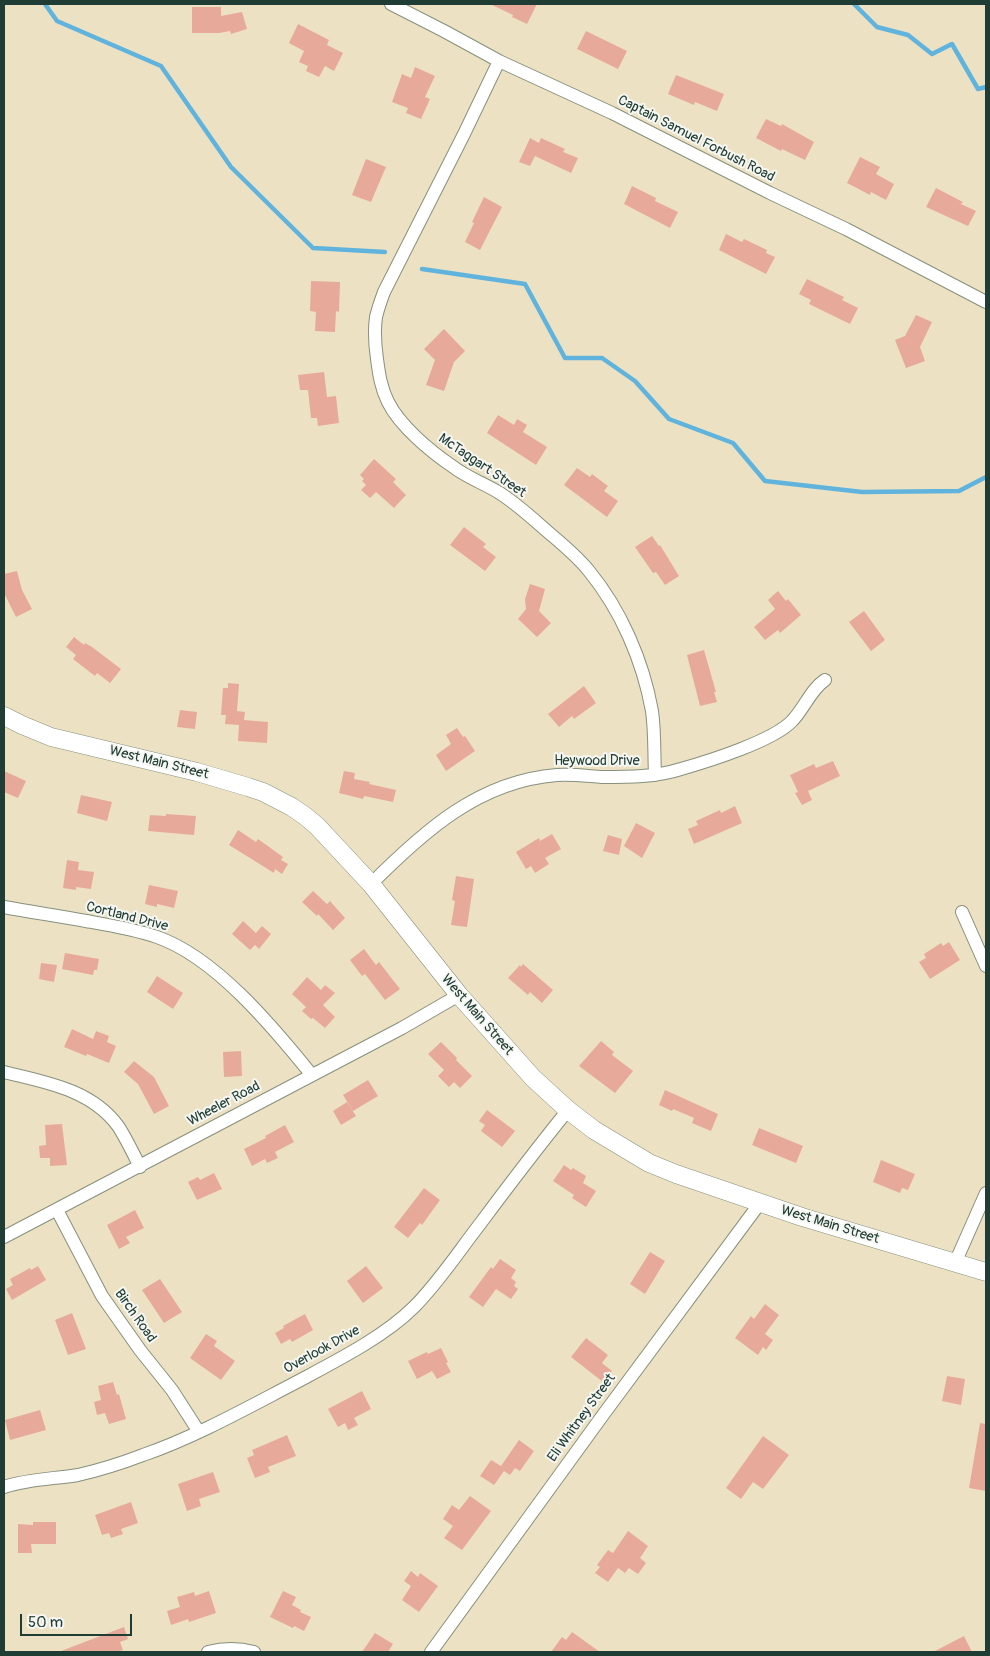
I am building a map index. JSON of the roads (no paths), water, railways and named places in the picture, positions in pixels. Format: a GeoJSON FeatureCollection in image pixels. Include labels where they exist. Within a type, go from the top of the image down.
{"type":"FeatureCollection","features":[{"type":"Feature","properties":{"kind":"street","name":"Captain Samuel Forbush Road"},"geometry":{"type":"LineString","coordinates":[[391,4],[417,16],[499,61],[627,120],[770,193],[846,229],[986,302]]}},
{"type":"Feature","properties":{"kind":"street","name":"McTaggart Street"},"geometry":{"type":"LineString","coordinates":[[499,61],[384,292],[376,318],[375,332],[379,377],[383,391],[392,408],[424,444],[452,467],[498,493],[533,519],[589,570],[604,591],[629,637],[646,686],[652,711],[655,775]]}},
{"type":"Feature","properties":{"kind":"street","name":"Heywood Drive"},"geometry":{"type":"LineString","coordinates":[[372,884],[452,813],[489,792],[519,782],[557,775],[602,777],[655,775],[703,762],[771,735],[791,723],[817,685],[825,680]]}},
{"type":"Feature","properties":{"kind":"street","name":"West Main Street"},"geometry":{"type":"LineString","coordinates":[[4,716],[51,736],[197,772],[263,792],[305,816],[317,826],[372,884],[458,995],[527,1072],[568,1110],[594,1130],[649,1163],[760,1203],[986,1272]]}},
{"type":"Feature","properties":{"kind":"street","name":"Cortland Drive"},"geometry":{"type":"LineString","coordinates":[[4,907],[111,925],[156,937],[181,948],[223,979],[247,1001],[282,1038],[311,1074]]}},
{"type":"Feature","properties":{"kind":"street"},"geometry":{"type":"LineString","coordinates":[[962,912],[986,966]]}},
{"type":"Feature","properties":{"kind":"street","name":"Wheeler Road"},"geometry":{"type":"LineString","coordinates":[[4,1237],[311,1074],[402,1028],[458,995]]}},
{"type":"Feature","properties":{"kind":"street"},"geometry":{"type":"LineString","coordinates":[[4,1072],[41,1080],[66,1088],[85,1097],[106,1112],[118,1126],[140,1166]]}},
{"type":"Feature","properties":{"kind":"street","name":"Overlook Drive"},"geometry":{"type":"LineString","coordinates":[[4,1487],[78,1475],[107,1468],[146,1454],[199,1432],[250,1407],[359,1348],[387,1329],[414,1307],[568,1110]]}},
{"type":"Feature","properties":{"kind":"street"},"geometry":{"type":"LineString","coordinates":[[955,1263],[986,1193]]}},
{"type":"Feature","properties":{"kind":"street","name":"Eli Whitney Street"},"geometry":{"type":"LineString","coordinates":[[431,1652],[760,1203]]}},
{"type":"Feature","properties":{"kind":"street","name":"Birch Road"},"geometry":{"type":"LineString","coordinates":[[56,1210],[102,1296],[140,1350],[172,1390],[199,1432]]}},
{"type":"Feature","properties":{"kind":"street"},"geometry":{"type":"LineString","coordinates":[[208,1652],[219,1649],[243,1649],[254,1652]]}},
{"type":"Feature","properties":{"kind":"waterway"},"geometry":{"type":"LineString","coordinates":[[45,4],[57,21],[161,66],[231,167],[313,248],[385,252]]}},
{"type":"Feature","properties":{"kind":"waterway"},"geometry":{"type":"LineString","coordinates":[[854,4],[877,27],[908,35],[932,54],[952,44],[978,89],[986,87]]}},
{"type":"Feature","properties":{"kind":"waterway"},"geometry":{"type":"LineString","coordinates":[[422,269],[525,284],[565,358],[602,358],[635,381],[669,419],[733,443],[765,481],[862,492],[959,491],[986,477]]}}]}
